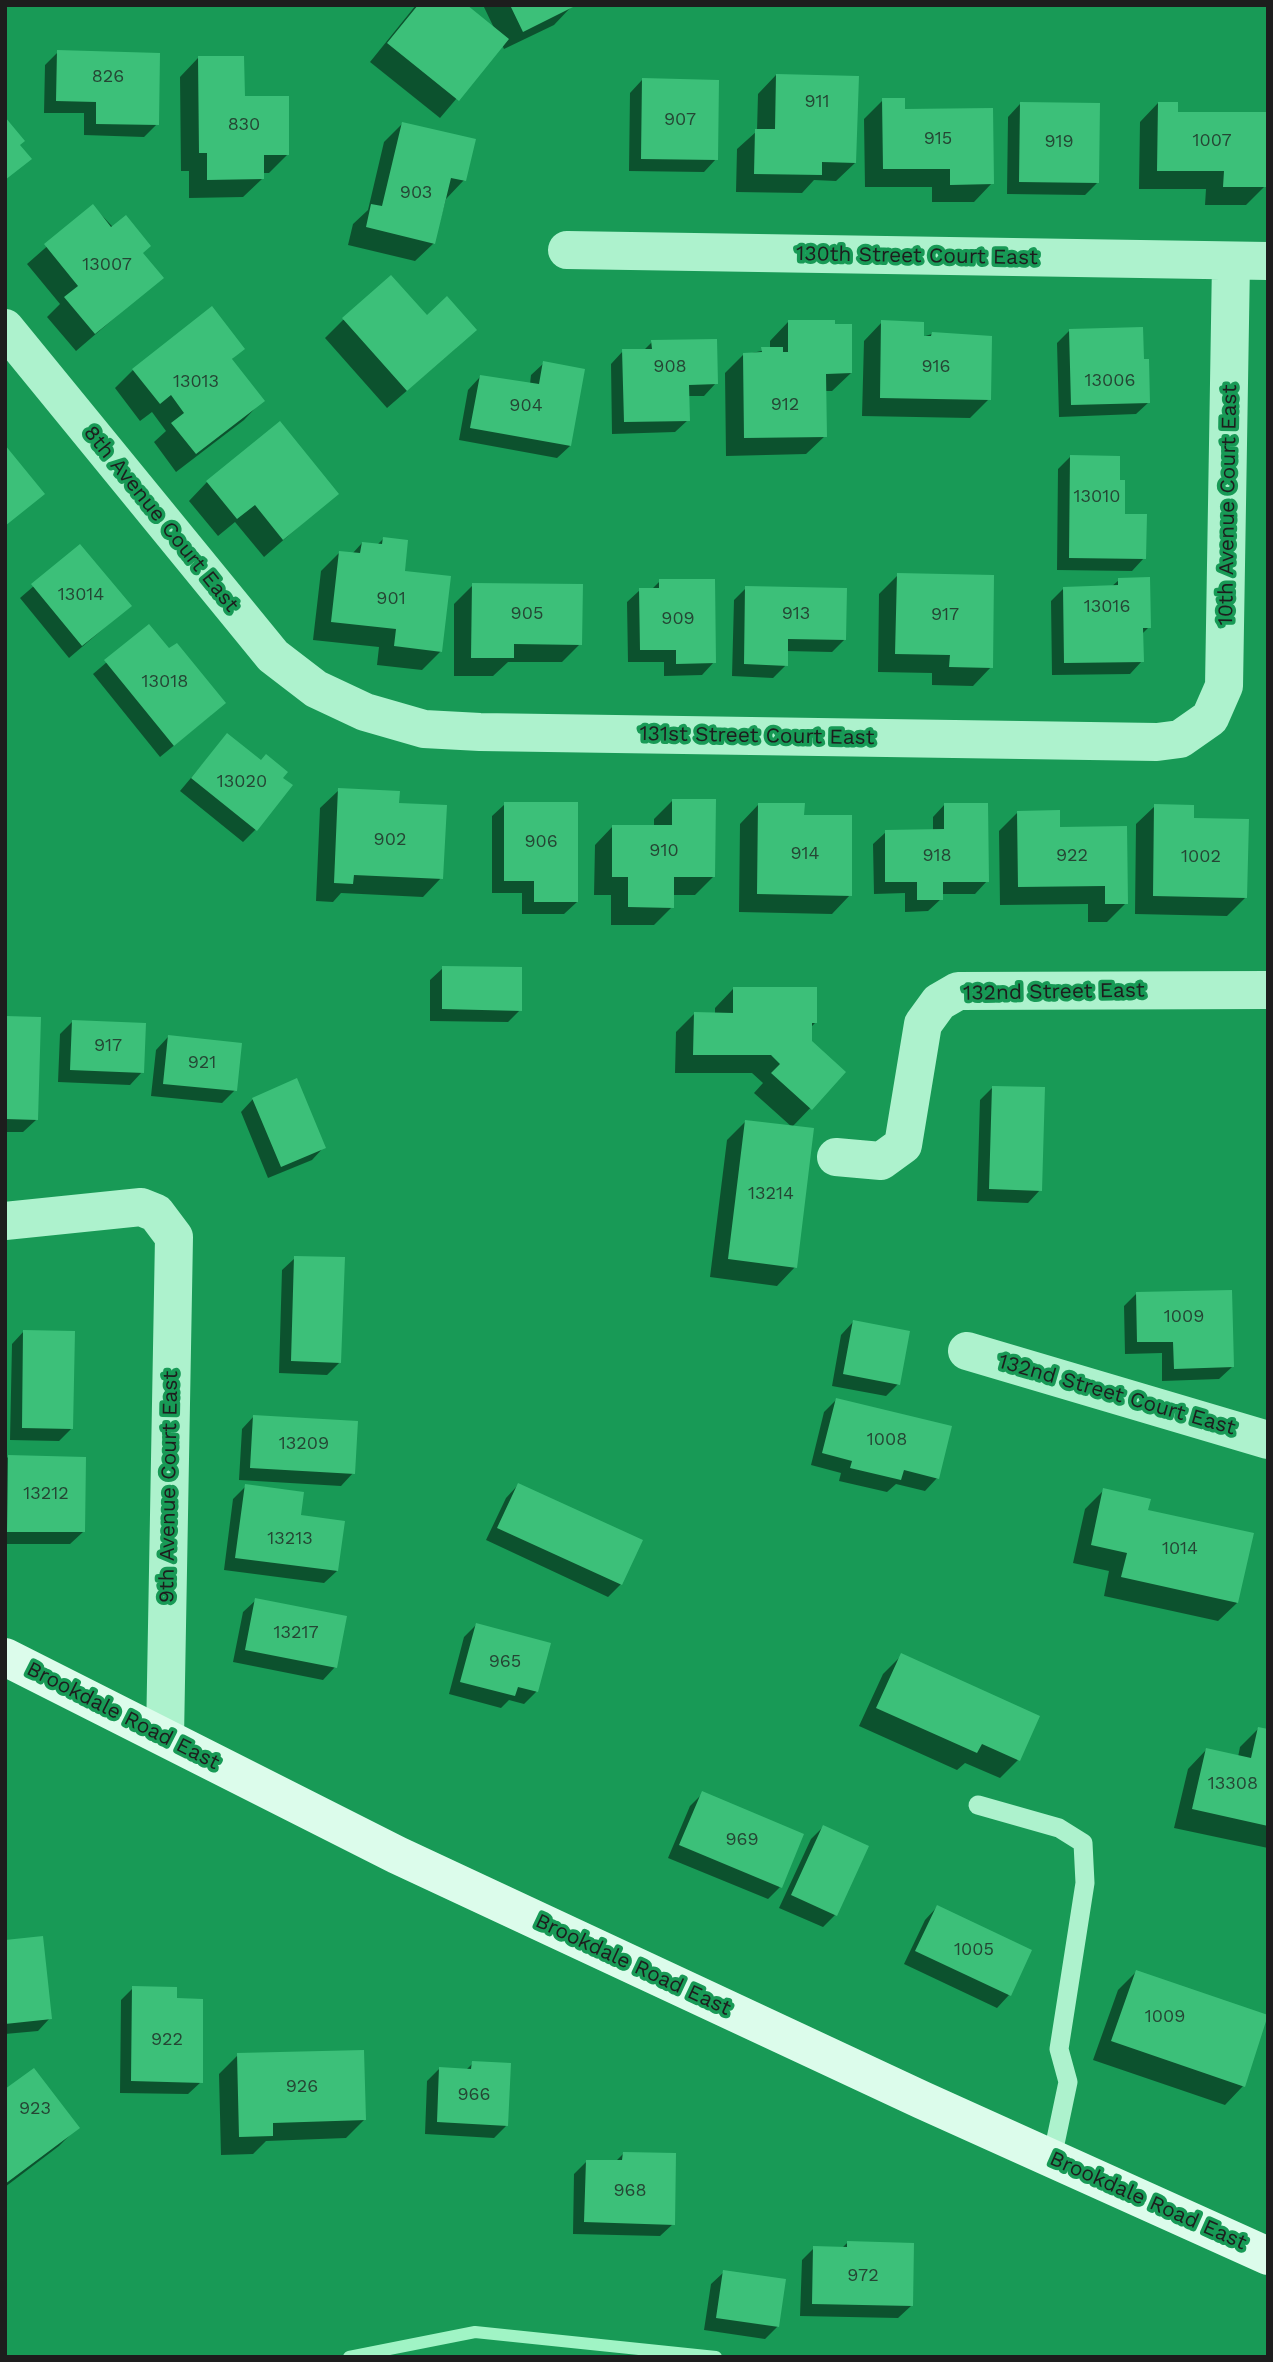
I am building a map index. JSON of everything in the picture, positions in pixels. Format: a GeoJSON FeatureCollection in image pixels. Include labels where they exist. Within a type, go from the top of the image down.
{"type":"FeatureCollection","features":[{"type":"Feature","properties":{"kind":"main road","name":"Brookdale Road East"},"geometry":{"type":"LineString","coordinates":[[5,1657],[397,1855],[1268,2256]]}},
{"type":"Feature","properties":{"kind":"street","name":"130th Street Court East"},"geometry":{"type":"LineString","coordinates":[[567,250],[1250,261]]}},
{"type":"Feature","properties":{"kind":"street","name":"10th Avenue Court East"},"geometry":{"type":"LineString","coordinates":[[1188,734],[1210,718],[1224,686],[1250,261]]}},
{"type":"Feature","properties":{"kind":"street","name":"8th Avenue Court East"},"geometry":{"type":"LineString","coordinates":[[5,328],[273,656],[330,696]]}},
{"type":"Feature","properties":{"kind":"street","name":"131st Street Court East"},"geometry":{"type":"LineString","coordinates":[[330,696],[365,712],[424,729],[466,731],[1157,742],[1188,734]]}},
{"type":"Feature","properties":{"kind":"street","name":"132nd Street East"},"geometry":{"type":"LineString","coordinates":[[836,1157],[881,1161],[903,1145],[923,1024],[939,1002],[958,991],[1268,990]]}},
{"type":"Feature","properties":{"kind":"street","name":"9th Avenue Court East"},"geometry":{"type":"LineString","coordinates":[[5,1221],[141,1207],[156,1213],[174,1237],[165,1737]]}},
{"type":"Feature","properties":{"kind":"street","name":"132nd Street Court East"},"geometry":{"type":"LineString","coordinates":[[967,1351],[1268,1440]]}},
{"type":"Feature","properties":{"kind":"lane"},"geometry":{"type":"LineString","coordinates":[[978,1805],[1059,1828],[1083,1843],[1084,1883],[1059,2049],[1068,2082],[1052,2158]]}},
{"type":"Feature","properties":{"kind":"building"},"geometry":{"type":"Polygon","coordinates":[[[418,5],[467,5],[509,39],[459,101],[387,43],[418,5]]]}},
{"type":"Feature","properties":{"kind":"building"},"geometry":{"type":"Polygon","coordinates":[[[510,5],[577,5],[523,32],[510,5]]]}},
{"type":"Feature","properties":{"kind":"building"},"geometry":{"type":"Polygon","coordinates":[[[57,50],[160,53],[159,125],[96,124],[96,102],[56,101],[57,50]]]}},
{"type":"Feature","properties":{"kind":"building"},"geometry":{"type":"Polygon","coordinates":[[[198,56],[244,56],[245,96],[289,96],[289,155],[264,155],[264,179],[207,180],[207,153],[199,153],[198,56]]]}},
{"type":"Feature","properties":{"kind":"building"},"geometry":{"type":"Polygon","coordinates":[[[776,74],[859,76],[856,163],[822,162],[822,175],[754,174],[755,129],[775,129],[776,74]]]}},
{"type":"Feature","properties":{"kind":"building"},"geometry":{"type":"Polygon","coordinates":[[[642,78],[719,80],[718,160],[641,159],[642,78]]]}},
{"type":"Feature","properties":{"kind":"building"},"geometry":{"type":"Polygon","coordinates":[[[882,98],[905,98],[905,109],[993,108],[994,184],[950,185],[950,169],[883,169],[882,98]]]}},
{"type":"Feature","properties":{"kind":"building"},"geometry":{"type":"Polygon","coordinates":[[[1020,102],[1100,103],[1099,183],[1019,182],[1020,102]]]}},
{"type":"Feature","properties":{"kind":"building"},"geometry":{"type":"Polygon","coordinates":[[[1158,102],[1178,102],[1178,112],[1267,112],[1266,187],[1223,187],[1224,171],[1157,171],[1158,102]]]}},
{"type":"Feature","properties":{"kind":"building"},"geometry":{"type":"Polygon","coordinates":[[[5,117],[25,141],[20,145],[32,159],[5,180],[5,117]]]}},
{"type":"Feature","properties":{"kind":"building"},"geometry":{"type":"Polygon","coordinates":[[[402,122],[476,139],[466,181],[451,178],[435,244],[366,227],[371,204],[382,206],[402,122]]]}},
{"type":"Feature","properties":{"kind":"building"},"geometry":{"type":"Polygon","coordinates":[[[93,204],[111,227],[126,215],[151,246],[143,253],[164,278],[95,334],[64,297],[78,286],[44,244],[93,204]]]}},
{"type":"Feature","properties":{"kind":"building"},"geometry":{"type":"Polygon","coordinates":[[[391,275],[427,315],[447,296],[477,330],[407,391],[342,318],[391,275]]]}},
{"type":"Feature","properties":{"kind":"building"},"geometry":{"type":"Polygon","coordinates":[[[212,306],[245,349],[232,359],[265,401],[196,454],[171,423],[184,413],[171,395],[160,404],[132,369],[212,306]]]}},
{"type":"Feature","properties":{"kind":"building"},"geometry":{"type":"Polygon","coordinates":[[[788,320],[835,320],[835,324],[852,324],[852,373],[826,374],[827,437],[744,438],[743,353],[762,352],[761,347],[783,347],[783,352],[788,352],[788,320]]]}},
{"type":"Feature","properties":{"kind":"building"},"geometry":{"type":"Polygon","coordinates":[[[881,320],[924,322],[924,336],[931,336],[932,332],[992,336],[991,400],[880,398],[881,320]]]}},
{"type":"Feature","properties":{"kind":"building"},"geometry":{"type":"Polygon","coordinates":[[[1143,327],[1144,359],[1149,359],[1150,403],[1071,405],[1069,329],[1143,327]]]}},
{"type":"Feature","properties":{"kind":"building"},"geometry":{"type":"Polygon","coordinates":[[[717,339],[718,384],[689,385],[690,421],[624,422],[622,349],[652,349],[651,340],[717,339]]]}},
{"type":"Feature","properties":{"kind":"building"},"geometry":{"type":"Polygon","coordinates":[[[543,361],[585,369],[571,446],[470,428],[480,375],[539,384],[543,361]]]}},
{"type":"Feature","properties":{"kind":"building"},"geometry":{"type":"Polygon","coordinates":[[[280,421],[339,494],[283,540],[255,505],[237,519],[206,481],[280,421]]]}},
{"type":"Feature","properties":{"kind":"building"},"geometry":{"type":"Polygon","coordinates":[[[5,445],[45,494],[5,526],[5,445]]]}},
{"type":"Feature","properties":{"kind":"building"},"geometry":{"type":"Polygon","coordinates":[[[1070,455],[1120,456],[1120,480],[1125,480],[1125,514],[1147,514],[1146,559],[1069,558],[1070,455]]]}},
{"type":"Feature","properties":{"kind":"building"},"geometry":{"type":"Polygon","coordinates":[[[383,537],[408,540],[405,571],[451,576],[442,652],[394,646],[396,629],[331,622],[339,551],[360,553],[362,542],[382,544],[383,537]]]}},
{"type":"Feature","properties":{"kind":"building"},"geometry":{"type":"Polygon","coordinates":[[[80,544],[132,606],[82,646],[31,584],[80,544]]]}},
{"type":"Feature","properties":{"kind":"building"},"geometry":{"type":"Polygon","coordinates":[[[897,573],[994,575],[993,668],[949,667],[950,655],[895,654],[897,573]]]}},
{"type":"Feature","properties":{"kind":"building"},"geometry":{"type":"Polygon","coordinates":[[[1150,577],[1151,628],[1143,628],[1144,662],[1064,663],[1063,587],[1118,585],[1118,578],[1150,577]]]}},
{"type":"Feature","properties":{"kind":"building"},"geometry":{"type":"Polygon","coordinates":[[[659,579],[715,579],[716,663],[676,664],[676,650],[640,650],[639,588],[659,588],[659,579]]]}},
{"type":"Feature","properties":{"kind":"building"},"geometry":{"type":"Polygon","coordinates":[[[472,583],[583,584],[582,645],[514,644],[514,658],[471,658],[472,583]]]}},
{"type":"Feature","properties":{"kind":"building"},"geometry":{"type":"Polygon","coordinates":[[[745,586],[847,588],[846,640],[788,639],[788,666],[744,664],[745,586]]]}},
{"type":"Feature","properties":{"kind":"building"},"geometry":{"type":"Polygon","coordinates":[[[149,624],[169,648],[177,643],[226,703],[174,746],[104,660],[149,624]]]}},
{"type":"Feature","properties":{"kind":"building"},"geometry":{"type":"Polygon","coordinates":[[[227,733],[261,760],[266,754],[288,772],[283,778],[293,785],[257,831],[191,778],[227,733]]]}},
{"type":"Feature","properties":{"kind":"building"},"geometry":{"type":"Polygon","coordinates":[[[338,788],[400,791],[399,803],[447,805],[443,879],[354,875],[353,884],[334,883],[338,788]]]}},
{"type":"Feature","properties":{"kind":"building"},"geometry":{"type":"Polygon","coordinates":[[[672,799],[716,799],[715,877],[674,877],[674,908],[628,907],[628,877],[612,877],[612,825],[672,825],[672,799]]]}},
{"type":"Feature","properties":{"kind":"building"},"geometry":{"type":"Polygon","coordinates":[[[504,802],[578,802],[578,902],[534,902],[534,881],[504,881],[504,802]]]}},
{"type":"Feature","properties":{"kind":"building"},"geometry":{"type":"Polygon","coordinates":[[[758,803],[805,803],[804,815],[852,815],[852,896],[757,894],[758,803]]]}},
{"type":"Feature","properties":{"kind":"building"},"geometry":{"type":"Polygon","coordinates":[[[944,803],[988,803],[989,882],[943,882],[943,900],[917,900],[917,882],[885,882],[885,830],[944,829],[944,803]]]}},
{"type":"Feature","properties":{"kind":"building"},"geometry":{"type":"Polygon","coordinates":[[[1154,804],[1194,805],[1194,818],[1249,819],[1247,898],[1153,896],[1154,804]]]}},
{"type":"Feature","properties":{"kind":"building"},"geometry":{"type":"Polygon","coordinates":[[[1060,810],[1060,827],[1127,826],[1128,904],[1105,904],[1105,886],[1018,887],[1017,811],[1060,810]]]}},
{"type":"Feature","properties":{"kind":"building"},"geometry":{"type":"Polygon","coordinates":[[[442,966],[522,967],[522,1011],[442,1009],[442,966]]]}},
{"type":"Feature","properties":{"kind":"building"},"geometry":{"type":"Polygon","coordinates":[[[733,987],[817,987],[817,1023],[812,1023],[812,1041],[846,1072],[812,1110],[771,1073],[780,1064],[771,1055],[693,1055],[694,1012],[733,1013],[733,987]]]}},
{"type":"Feature","properties":{"kind":"building"},"geometry":{"type":"Polygon","coordinates":[[[5,1016],[41,1017],[38,1120],[5,1119],[5,1016]]]}},
{"type":"Feature","properties":{"kind":"building"},"geometry":{"type":"Polygon","coordinates":[[[72,1020],[146,1023],[144,1073],[70,1070],[72,1020]]]}},
{"type":"Feature","properties":{"kind":"building"},"geometry":{"type":"Polygon","coordinates":[[[168,1035],[242,1043],[237,1091],[163,1084],[168,1035]]]}},
{"type":"Feature","properties":{"kind":"building"},"geometry":{"type":"Polygon","coordinates":[[[297,1078],[326,1148],[281,1167],[252,1098],[297,1078]]]}},
{"type":"Feature","properties":{"kind":"building"},"geometry":{"type":"Polygon","coordinates":[[[992,1086],[1045,1087],[1042,1191],[989,1189],[992,1086]]]}},
{"type":"Feature","properties":{"kind":"building"},"geometry":{"type":"Polygon","coordinates":[[[745,1120],[814,1128],[797,1268],[728,1259],[745,1120]]]}},
{"type":"Feature","properties":{"kind":"building"},"geometry":{"type":"Polygon","coordinates":[[[294,1256],[345,1257],[341,1363],[291,1361],[294,1256]]]}},
{"type":"Feature","properties":{"kind":"building"},"geometry":{"type":"Polygon","coordinates":[[[1232,1290],[1234,1367],[1174,1369],[1173,1342],[1137,1342],[1136,1292],[1232,1290]]]}},
{"type":"Feature","properties":{"kind":"building"},"geometry":{"type":"Polygon","coordinates":[[[853,1320],[910,1331],[900,1385],[843,1374],[853,1320]]]}},
{"type":"Feature","properties":{"kind":"building"},"geometry":{"type":"Polygon","coordinates":[[[23,1330],[75,1331],[73,1429],[22,1428],[23,1330]]]}},
{"type":"Feature","properties":{"kind":"building"},"geometry":{"type":"Polygon","coordinates":[[[836,1398],[952,1426],[939,1479],[904,1470],[901,1480],[850,1468],[852,1461],[822,1453],[836,1398]]]}},
{"type":"Feature","properties":{"kind":"building"},"geometry":{"type":"Polygon","coordinates":[[[253,1415],[358,1421],[355,1474],[250,1468],[253,1415]]]}},
{"type":"Feature","properties":{"kind":"building"},"geometry":{"type":"Polygon","coordinates":[[[8,1455],[86,1457],[85,1532],[7,1532],[8,1455]]]}},
{"type":"Feature","properties":{"kind":"building"},"geometry":{"type":"Polygon","coordinates":[[[518,1483],[643,1540],[622,1585],[497,1528],[518,1483]]]}},
{"type":"Feature","properties":{"kind":"building"},"geometry":{"type":"Polygon","coordinates":[[[245,1484],[304,1492],[301,1515],[345,1521],[338,1571],[235,1558],[245,1484]]]}},
{"type":"Feature","properties":{"kind":"building"},"geometry":{"type":"Polygon","coordinates":[[[1103,1488],[1151,1499],[1148,1510],[1254,1533],[1238,1603],[1121,1577],[1127,1553],[1091,1545],[1103,1488]]]}},
{"type":"Feature","properties":{"kind":"building"},"geometry":{"type":"Polygon","coordinates":[[[255,1598],[347,1616],[337,1668],[245,1650],[255,1598]]]}},
{"type":"Feature","properties":{"kind":"building"},"geometry":{"type":"Polygon","coordinates":[[[476,1623],[551,1643],[538,1692],[518,1687],[515,1696],[460,1682],[476,1623]]]}},
{"type":"Feature","properties":{"kind":"building"},"geometry":{"type":"Polygon","coordinates":[[[901,1653],[1040,1716],[1020,1761],[982,1744],[977,1753],[876,1708],[901,1653]]]}},
{"type":"Feature","properties":{"kind":"building"},"geometry":{"type":"Polygon","coordinates":[[[1258,1727],[1268,1729],[1268,1826],[1192,1809],[1206,1748],[1251,1758],[1258,1727]]]}},
{"type":"Feature","properties":{"kind":"building"},"geometry":{"type":"Polygon","coordinates":[[[702,1791],[804,1834],[782,1888],[679,1845],[702,1791]]]}},
{"type":"Feature","properties":{"kind":"building"},"geometry":{"type":"Polygon","coordinates":[[[823,1825],[869,1846],[837,1916],[791,1895],[823,1825]]]}},
{"type":"Feature","properties":{"kind":"building"},"geometry":{"type":"Polygon","coordinates":[[[937,1905],[1032,1950],[1011,1996],[915,1951],[937,1905]]]}},
{"type":"Feature","properties":{"kind":"building"},"geometry":{"type":"Polygon","coordinates":[[[43,1936],[52,2019],[5,2024],[5,1940],[43,1936]]]}},
{"type":"Feature","properties":{"kind":"building"},"geometry":{"type":"Polygon","coordinates":[[[1136,1970],[1268,2015],[1245,2087],[1111,2041],[1136,1970]]]}},
{"type":"Feature","properties":{"kind":"building"},"geometry":{"type":"Polygon","coordinates":[[[132,1986],[177,1987],[177,1998],[203,1999],[203,2083],[131,2081],[132,1986]]]}},
{"type":"Feature","properties":{"kind":"building"},"geometry":{"type":"Polygon","coordinates":[[[364,2050],[366,2120],[273,2123],[273,2136],[239,2137],[237,2053],[364,2050]]]}},
{"type":"Feature","properties":{"kind":"building"},"geometry":{"type":"Polygon","coordinates":[[[472,2061],[511,2063],[508,2126],[437,2122],[439,2067],[471,2069],[472,2061]]]}},
{"type":"Feature","properties":{"kind":"building"},"geometry":{"type":"Polygon","coordinates":[[[34,2068],[80,2128],[5,2184],[5,2089],[34,2068]]]}},
{"type":"Feature","properties":{"kind":"building"},"geometry":{"type":"Polygon","coordinates":[[[623,2152],[676,2153],[675,2225],[584,2222],[586,2160],[622,2160],[623,2152]]]}},
{"type":"Feature","properties":{"kind":"building"},"geometry":{"type":"Polygon","coordinates":[[[847,2241],[914,2243],[913,2306],[812,2304],[813,2246],[847,2247],[847,2241]]]}},
{"type":"Feature","properties":{"kind":"building"},"geometry":{"type":"Polygon","coordinates":[[[723,2270],[786,2279],[779,2327],[716,2318],[723,2270]]]}},
{"type":"Feature","properties":{"kind":"waterway"},"geometry":{"type":"LineString","coordinates":[[349,2357],[475,2332],[716,2357]]}}]}
